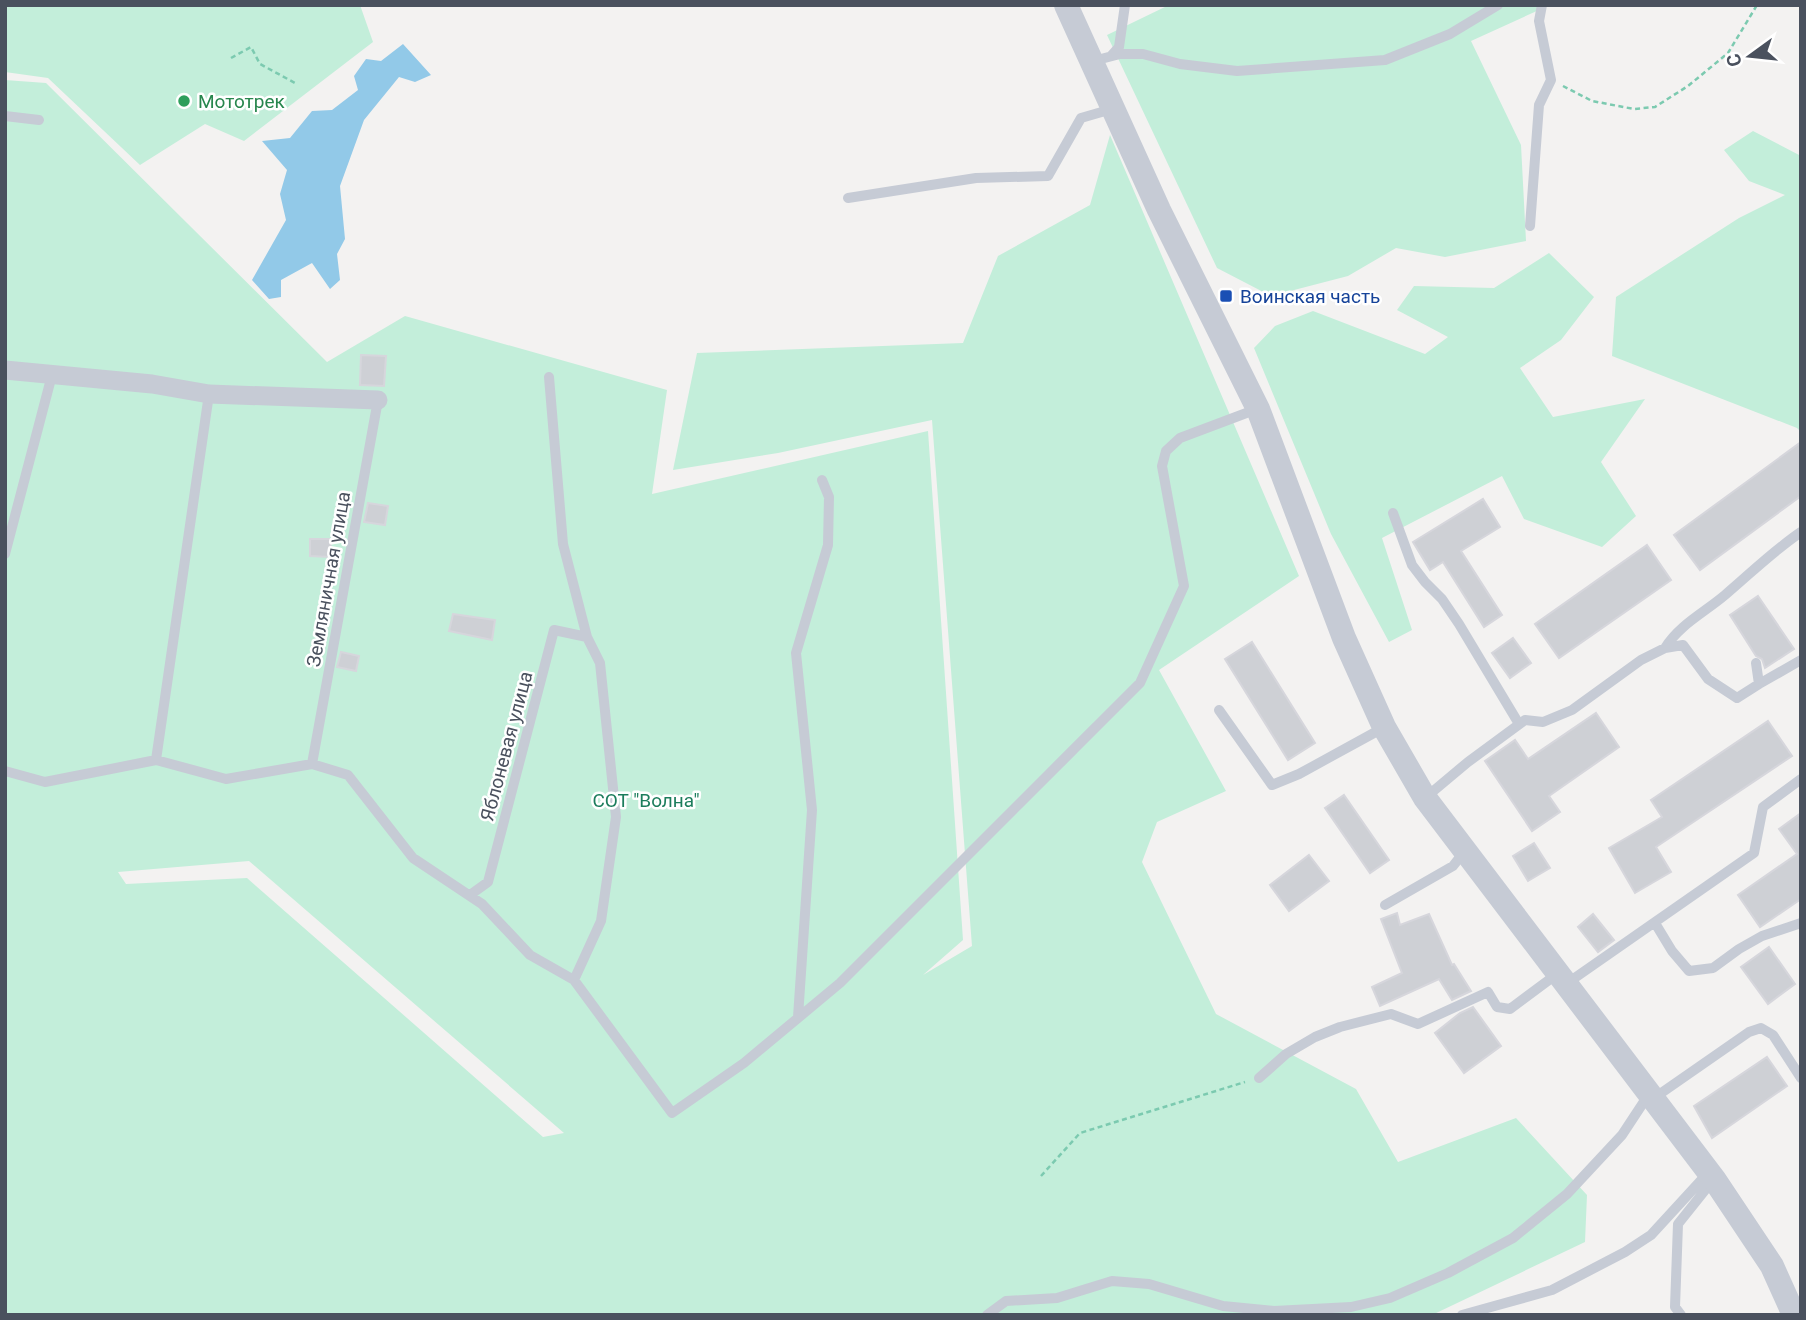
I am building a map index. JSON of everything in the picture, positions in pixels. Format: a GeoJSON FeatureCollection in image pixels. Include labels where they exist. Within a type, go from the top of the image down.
{"type":"FeatureCollection","features":[{"type":"Feature","properties":{"kind":"street"},"geometry":{"type":"LineString","coordinates":[[1066,5],[1101,61],[1112,109],[1258,409],[1344,638],[1384,727],[1424,799],[1711,1176],[1772,1266],[1794,1315]]}},
{"type":"Feature","properties":{"kind":"street"},"geometry":{"type":"LineString","coordinates":[[5,370],[152,384],[209,394],[379,400]]}},
{"type":"Feature","properties":{"kind":"lane"},"geometry":{"type":"LineString","coordinates":[[1101,61],[1119,47],[1125,5]]}},
{"type":"Feature","properties":{"kind":"lane"},"geometry":{"type":"LineString","coordinates":[[1101,61],[1121,54],[1143,54],[1180,64],[1237,71],[1385,61],[1450,34],[1498,5]]}},
{"type":"Feature","properties":{"kind":"lane"},"geometry":{"type":"LineString","coordinates":[[1530,226],[1539,105],[1551,80],[1539,21],[1542,5]]}},
{"type":"Feature","properties":{"kind":"lane"},"geometry":{"type":"LineString","coordinates":[[848,198],[976,178],[1048,176],[1081,118],[1112,109]]}},
{"type":"Feature","properties":{"kind":"lane"},"geometry":{"type":"LineString","coordinates":[[5,116],[39,120]]}},
{"type":"Feature","properties":{"kind":"lane"},"geometry":{"type":"LineString","coordinates":[[5,554],[52,375]]}},
{"type":"Feature","properties":{"kind":"lane"},"geometry":{"type":"LineString","coordinates":[[549,377],[563,544],[587,637],[600,663],[616,817],[601,921],[574,980]]}},
{"type":"Feature","properties":{"kind":"lane"},"geometry":{"type":"LineString","coordinates":[[156,760],[209,394]]}},
{"type":"Feature","properties":{"kind":"lane","name":"Земляничная улица"},"geometry":{"type":"LineString","coordinates":[[312,764],[379,400]]}},
{"type":"Feature","properties":{"kind":"lane"},"geometry":{"type":"LineString","coordinates":[[5,771],[45,782],[156,760],[226,779],[312,764],[348,775],[413,858],[482,904],[530,955],[574,980],[672,1113],[744,1063],[840,983],[1140,683],[1184,586],[1162,466],[1166,451],[1180,438],[1258,409]]}},
{"type":"Feature","properties":{"kind":"lane"},"geometry":{"type":"LineString","coordinates":[[798,1017],[812,810],[796,653],[828,545],[829,497],[821,480]]}},
{"type":"Feature","properties":{"kind":"lane"},"geometry":{"type":"LineString","coordinates":[[1393,513],[1412,565],[1442,599],[1459,624],[1519,724]]}},
{"type":"Feature","properties":{"kind":"lane"},"geometry":{"type":"LineString","coordinates":[[1665,648],[1672,636],[1725,595],[1774,551],[1801,532]]}},
{"type":"Feature","properties":{"kind":"lane","name":"Яблоневая улица"},"geometry":{"type":"LineString","coordinates":[[470,895],[488,882],[554,631],[587,637]]}},
{"type":"Feature","properties":{"kind":"lane"},"geometry":{"type":"LineString","coordinates":[[1424,799],[1525,720],[1544,722],[1572,710],[1641,660],[1665,648],[1683,645],[1708,679],[1737,698],[1801,660]]}},
{"type":"Feature","properties":{"kind":"lane"},"geometry":{"type":"LineString","coordinates":[[1756,663],[1759,684]]}},
{"type":"Feature","properties":{"kind":"lane"},"geometry":{"type":"LineString","coordinates":[[1219,710],[1272,785],[1299,774],[1384,727]]}},
{"type":"Feature","properties":{"kind":"lane"},"geometry":{"type":"LineString","coordinates":[[1259,1077],[1286,1054],[1315,1037],[1340,1027],[1391,1014],[1418,1024],[1488,992],[1497,1007],[1510,1009],[1655,923],[1754,853],[1763,807],[1801,779]]}},
{"type":"Feature","properties":{"kind":"lane"},"geometry":{"type":"LineString","coordinates":[[1385,905],[1453,866],[1464,852]]}},
{"type":"Feature","properties":{"kind":"lane"},"geometry":{"type":"LineString","coordinates":[[1655,923],[1672,951],[1689,971],[1713,968],[1762,936],[1801,923]]}},
{"type":"Feature","properties":{"kind":"lane"},"geometry":{"type":"LineString","coordinates":[[987,1315],[1006,1301],[1057,1298],[1112,1281],[1149,1284],[1223,1306],[1274,1311],[1351,1307],[1390,1298],[1448,1273],[1513,1238],[1567,1194],[1622,1135],[1651,1096],[1749,1032],[1761,1028],[1773,1035],[1801,1078]]}},
{"type":"Feature","properties":{"kind":"lane"},"geometry":{"type":"LineString","coordinates":[[1462,1315],[1552,1290],[1625,1252],[1651,1235],[1711,1176]]}},
{"type":"Feature","properties":{"kind":"lane"},"geometry":{"type":"LineString","coordinates":[[1681,1315],[1675,1307],[1678,1224],[1711,1176]]}},
{"type":"Feature","properties":{"kind":"path"},"geometry":{"type":"LineString","coordinates":[[1551,80],[1592,101],[1634,109],[1655,107],[1688,86],[1728,53],[1757,5]]}},
{"type":"Feature","properties":{"kind":"path"},"geometry":{"type":"LineString","coordinates":[[231,58],[251,47],[260,64],[295,83]]}},
{"type":"Feature","properties":{"kind":"path"},"geometry":{"type":"LineString","coordinates":[[1041,1176],[1080,1133],[1259,1077]]}},
{"type":"Feature","properties":{"kind":"green space","name":"Мототрек"},"geometry":{"type":"Polygon","coordinates":[[[5,5],[360,5],[373,42],[244,141],[205,124],[140,165],[48,78],[5,72],[5,5]]]}},
{"type":"Feature","properties":{"kind":"green space"},"geometry":{"type":"Polygon","coordinates":[[[1169,5],[1550,5],[1471,41],[1521,145],[1526,241],[1445,257],[1396,248],[1348,276],[1271,296],[1217,268],[1107,35],[1169,5]]]}},
{"type":"Feature","properties":{"kind":"green space","name":"СОТ \"Волна\""},"geometry":{"type":"Polygon","coordinates":[[[5,80],[46,83],[327,362],[405,316],[667,390],[652,494],[928,431],[963,940],[923,975],[972,946],[932,420],[778,453],[673,470],[697,353],[963,343],[998,256],[1090,205],[1110,135],[1299,576],[1159,670],[1226,791],[1157,822],[1142,862],[1216,1014],[1356,1089],[1398,1162],[1516,1118],[1587,1195],[1585,1242],[1432,1315],[5,1315],[5,80]],[[249,861],[118,872],[126,884],[247,878],[543,1137],[564,1133],[249,861]]]}},
{"type":"Feature","properties":{"kind":"green space"},"geometry":{"type":"Polygon","coordinates":[[[1753,131],[1801,156],[1801,432],[1797,428],[1612,356],[1616,297],[1739,218],[1785,195],[1749,181],[1724,150],[1753,131]]]}},
{"type":"Feature","properties":{"kind":"green space"},"geometry":{"type":"Polygon","coordinates":[[[1549,253],[1594,297],[1561,340],[1520,368],[1553,417],[1645,399],[1601,462],[1636,516],[1602,547],[1524,519],[1502,476],[1382,538],[1412,630],[1389,642],[1331,534],[1254,348],[1275,326],[1313,311],[1425,354],[1448,337],[1397,310],[1414,286],[1494,288],[1549,253]]]}},
{"type":"Feature","properties":{"kind":"water"},"geometry":{"type":"Polygon","coordinates":[[[403,44],[431,75],[415,82],[399,77],[364,120],[340,186],[345,239],[337,254],[340,280],[330,289],[312,263],[281,280],[281,297],[269,299],[252,280],[286,220],[280,194],[287,170],[262,141],[290,138],[312,111],[332,110],[358,90],[354,76],[366,59],[381,61],[403,44]]]}},
{"type":"Feature","properties":{"kind":"building"},"geometry":{"type":"Polygon","coordinates":[[[361,355],[386,356],[384,386],[360,385],[361,355]]]}},
{"type":"Feature","properties":{"kind":"building"},"geometry":{"type":"Polygon","coordinates":[[[1801,442],[1801,496],[1700,570],[1674,535],[1801,442]]]}},
{"type":"Feature","properties":{"kind":"building"},"geometry":{"type":"Polygon","coordinates":[[[1483,499],[1500,527],[1461,551],[1502,615],[1484,627],[1443,562],[1430,570],[1413,542],[1483,499]]]}},
{"type":"Feature","properties":{"kind":"building"},"geometry":{"type":"Polygon","coordinates":[[[368,503],[388,506],[385,525],[364,522],[368,503]]]}},
{"type":"Feature","properties":{"kind":"building"},"geometry":{"type":"Polygon","coordinates":[[[310,539],[331,539],[330,557],[310,556],[310,539]]]}},
{"type":"Feature","properties":{"kind":"building"},"geometry":{"type":"Polygon","coordinates":[[[1647,545],[1671,580],[1559,658],[1535,624],[1647,545]]]}},
{"type":"Feature","properties":{"kind":"building"},"geometry":{"type":"Polygon","coordinates":[[[1758,596],[1794,649],[1765,668],[1762,659],[1756,656],[1730,615],[1758,596]]]}},
{"type":"Feature","properties":{"kind":"building"},"geometry":{"type":"Polygon","coordinates":[[[453,614],[495,620],[492,640],[449,631],[453,614]]]}},
{"type":"Feature","properties":{"kind":"building"},"geometry":{"type":"Polygon","coordinates":[[[1513,638],[1531,663],[1510,678],[1492,653],[1513,638]]]}},
{"type":"Feature","properties":{"kind":"building"},"geometry":{"type":"Polygon","coordinates":[[[1252,642],[1315,743],[1288,760],[1225,659],[1252,642]]]}},
{"type":"Feature","properties":{"kind":"building"},"geometry":{"type":"Polygon","coordinates":[[[341,652],[359,656],[356,671],[337,667],[341,652]]]}},
{"type":"Feature","properties":{"kind":"building"},"geometry":{"type":"Polygon","coordinates":[[[1596,713],[1619,747],[1549,796],[1560,812],[1532,831],[1485,761],[1515,740],[1528,759],[1596,713]]]}},
{"type":"Feature","properties":{"kind":"building"},"geometry":{"type":"Polygon","coordinates":[[[1768,721],[1792,756],[1656,847],[1671,872],[1635,893],[1609,848],[1662,817],[1651,800],[1768,721]]]}},
{"type":"Feature","properties":{"kind":"building"},"geometry":{"type":"Polygon","coordinates":[[[1344,795],[1389,860],[1370,873],[1325,808],[1344,795]]]}},
{"type":"Feature","properties":{"kind":"building"},"geometry":{"type":"Polygon","coordinates":[[[1801,813],[1801,899],[1760,927],[1738,895],[1797,854],[1779,829],[1801,813]]]}},
{"type":"Feature","properties":{"kind":"building"},"geometry":{"type":"Polygon","coordinates":[[[1534,843],[1550,868],[1528,881],[1513,856],[1534,843]]]}},
{"type":"Feature","properties":{"kind":"building"},"geometry":{"type":"Polygon","coordinates":[[[1309,855],[1329,881],[1289,911],[1270,885],[1309,855]]]}},
{"type":"Feature","properties":{"kind":"building"},"geometry":{"type":"Polygon","coordinates":[[[1397,913],[1400,925],[1429,914],[1452,965],[1454,964],[1471,991],[1452,1000],[1439,979],[1380,1006],[1372,987],[1402,973],[1381,919],[1397,913]]]}},
{"type":"Feature","properties":{"kind":"building"},"geometry":{"type":"Polygon","coordinates":[[[1593,914],[1614,940],[1598,952],[1578,927],[1593,914]]]}},
{"type":"Feature","properties":{"kind":"building"},"geometry":{"type":"Polygon","coordinates":[[[1769,947],[1795,984],[1768,1004],[1741,967],[1769,947]]]}},
{"type":"Feature","properties":{"kind":"building"},"geometry":{"type":"Polygon","coordinates":[[[1473,1007],[1501,1046],[1464,1073],[1435,1033],[1460,1013],[1473,1007]]]}},
{"type":"Feature","properties":{"kind":"building"},"geometry":{"type":"Polygon","coordinates":[[[1767,1057],[1787,1086],[1712,1138],[1694,1106],[1767,1057]]]}},
{"type":"Feature","properties":{"kind":"place","name":"Мототрек"},"geometry":{"type":"Point","coordinates":[184,101]}},
{"type":"Feature","properties":{"kind":"place","name":"Воинская часть"},"geometry":{"type":"Point","coordinates":[1226,296]}}]}
